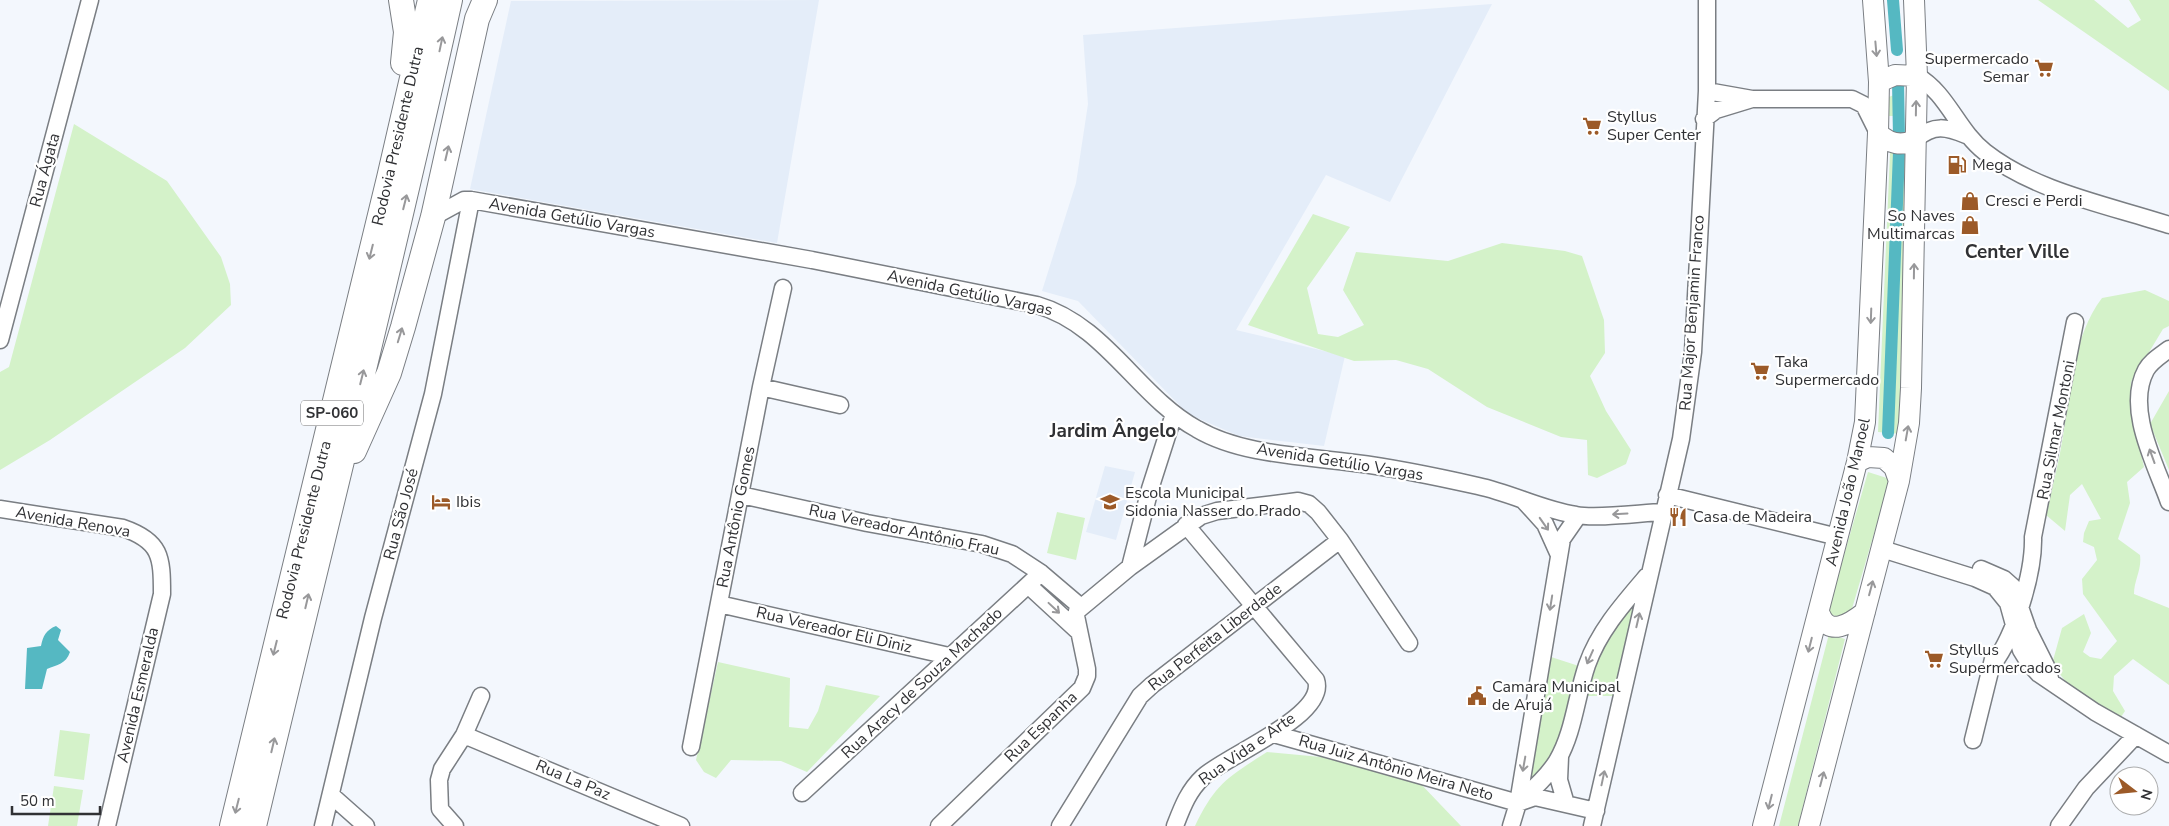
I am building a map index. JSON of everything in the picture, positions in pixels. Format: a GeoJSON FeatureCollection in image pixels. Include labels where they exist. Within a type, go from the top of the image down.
{"type":"FeatureCollection","features":[{"type":"Feature","properties":{"kind":"highway"},"geometry":{"type":"LineString","coordinates":[[389,178],[406,45],[405,19],[401,0]]}},
{"type":"Feature","properties":{"kind":"highway","name":"Rodovia Presidente Dutra"},"geometry":{"type":"LineString","coordinates":[[232,826],[389,178],[430,0]]}},
{"type":"Feature","properties":{"kind":"highway","name":"Rodovia Presidente Dutra"},"geometry":{"type":"LineString","coordinates":[[254,826],[333,492],[410,182],[450,0]]}},
{"type":"Feature","properties":{"kind":"highway"},"geometry":{"type":"LineString","coordinates":[[333,492],[362,436],[389,373],[433,217],[477,19],[484,0]]}},
{"type":"Feature","properties":{"kind":"main road","name":"Avenida João Manoel"},"geometry":{"type":"LineString","coordinates":[[1764,826],[1857,462],[1865,422],[1868,386],[1879,82],[1873,0]]}},
{"type":"Feature","properties":{"kind":"main road"},"geometry":{"type":"LineString","coordinates":[[1809,826],[1899,481],[1909,423],[1916,140],[1914,0]]}},
{"type":"Feature","properties":{"kind":"main road"},"geometry":{"type":"LineString","coordinates":[[1879,82],[1895,75],[1916,76]]}},
{"type":"Feature","properties":{"kind":"main road"},"geometry":{"type":"LineString","coordinates":[[1878,133],[1893,143],[1906,143],[1916,140]]}},
{"type":"Feature","properties":{"kind":"main road"},"geometry":{"type":"LineString","coordinates":[[1857,462],[1868,457],[1884,458],[1894,467],[1899,481]]}},
{"type":"Feature","properties":{"kind":"main road"},"geometry":{"type":"LineString","coordinates":[[1819,612],[1824,621],[1839,627],[1851,624],[1865,612]]}},
{"type":"Feature","properties":{"kind":"street","name":"Rua Ágata"},"geometry":{"type":"LineString","coordinates":[[0,340],[90,0]]}},
{"type":"Feature","properties":{"kind":"street","name":"Rua Major Benjamin Franco"},"geometry":{"type":"LineString","coordinates":[[1594,818],[1648,575],[1681,439],[1690,384],[1707,91],[1707,0]]}},
{"type":"Feature","properties":{"kind":"street"},"geometry":{"type":"LineString","coordinates":[[1916,76],[1937,92],[1966,135]]}},
{"type":"Feature","properties":{"kind":"street"},"geometry":{"type":"LineString","coordinates":[[1852,100],[1879,82]]}},
{"type":"Feature","properties":{"kind":"street"},"geometry":{"type":"LineString","coordinates":[[1707,91],[1752,99],[1852,100],[1864,105],[1876,124],[1878,133]]}},
{"type":"Feature","properties":{"kind":"street"},"geometry":{"type":"LineString","coordinates":[[1704,119],[1716,110],[1752,99]]}},
{"type":"Feature","properties":{"kind":"street"},"geometry":{"type":"LineString","coordinates":[[1916,140],[1936,127],[1950,128],[1966,135],[2003,165],[2045,185],[2169,225]]}},
{"type":"Feature","properties":{"kind":"street"},"geometry":{"type":"LineString","coordinates":[[433,217],[467,200],[442,177]]}},
{"type":"Feature","properties":{"kind":"street","name":"Avenida Getúlio Vargas"},"geometry":{"type":"LineString","coordinates":[[467,200],[812,260],[1050,309],[1072,319],[1089,331],[1174,414],[1198,430],[1237,445],[1375,466],[1480,486],[1578,516],[1665,503],[1838,537]]}},
{"type":"Feature","properties":{"kind":"street","name":"Rua São José"},"geometry":{"type":"LineString","coordinates":[[323,826],[373,618],[433,394],[467,200]]}},
{"type":"Feature","properties":{"kind":"street","name":"Rua Antônio Gomes"},"geometry":{"type":"LineString","coordinates":[[691,747],[761,387],[783,288]]}},
{"type":"Feature","properties":{"kind":"street","name":"Rua Silmar Montoni"},"geometry":{"type":"LineString","coordinates":[[1997,658],[1995,648],[2014,598],[2032,559],[2034,537],[2075,322]]}},
{"type":"Feature","properties":{"kind":"street"},"geometry":{"type":"LineString","coordinates":[[2169,350],[2154,360],[2147,370],[2141,383],[2139,401],[2147,443],[2169,502]]}},
{"type":"Feature","properties":{"kind":"street"},"geometry":{"type":"LineString","coordinates":[[761,387],[840,405]]}},
{"type":"Feature","properties":{"kind":"street"},"geometry":{"type":"LineString","coordinates":[[1130,567],[1150,488],[1174,414]]}},
{"type":"Feature","properties":{"kind":"street","name":"Rua Vereador Antônio Frau"},"geometry":{"type":"LineString","coordinates":[[741,495],[866,523],[982,544],[1012,554],[1042,573],[1081,607]]}},
{"type":"Feature","properties":{"kind":"street"},"geometry":{"type":"LineString","coordinates":[[1521,498],[1545,524],[1559,555]]}},
{"type":"Feature","properties":{"kind":"street"},"geometry":{"type":"LineString","coordinates":[[1081,607],[1130,567],[1201,516],[1217,511],[1298,501],[1309,504],[1316,509],[1340,540],[1408,643]]}},
{"type":"Feature","properties":{"kind":"street","name":"Avenida Renova"},"geometry":{"type":"LineString","coordinates":[[0,509],[123,528],[139,534],[152,544],[162,562]]}},
{"type":"Feature","properties":{"kind":"street"},"geometry":{"type":"LineString","coordinates":[[1511,826],[1518,803],[1562,539],[1578,516]]}},
{"type":"Feature","properties":{"kind":"street"},"geometry":{"type":"LineString","coordinates":[[1186,525],[1254,607]]}},
{"type":"Feature","properties":{"kind":"street","name":"Rua Perfeita Liberdade"},"geometry":{"type":"LineString","coordinates":[[1060,826],[1140,696],[1340,540]]}},
{"type":"Feature","properties":{"kind":"street"},"geometry":{"type":"LineString","coordinates":[[1883,544],[1975,578],[1996,587],[2014,598],[2046,666],[2051,682]]}},
{"type":"Feature","properties":{"kind":"street","name":"Avenida Esmeralda"},"geometry":{"type":"LineString","coordinates":[[106,826],[162,594],[162,562]]}},
{"type":"Feature","properties":{"kind":"street","name":"Rua Aracy de Souza Machado"},"geometry":{"type":"LineString","coordinates":[[802,793],[949,656],[1042,573]]}},
{"type":"Feature","properties":{"kind":"street"},"geometry":{"type":"LineString","coordinates":[[1518,803],[1547,775],[1561,753],[1567,740],[1587,665],[1594,648],[1616,612],[1648,575]]}},
{"type":"Feature","properties":{"kind":"street"},"geometry":{"type":"LineString","coordinates":[[1028,584],[1079,632]]}},
{"type":"Feature","properties":{"kind":"street"},"geometry":{"type":"LineString","coordinates":[[2014,598],[2013,625],[2025,657],[2039,674],[2095,712],[2169,754]]}},
{"type":"Feature","properties":{"kind":"street","name":"Rua Vereador Eli Diniz"},"geometry":{"type":"LineString","coordinates":[[719,604],[949,656]]}},
{"type":"Feature","properties":{"kind":"street","name":"Rua Espanha"},"geometry":{"type":"LineString","coordinates":[[939,826],[1082,688],[1087,676],[1076,616],[1081,607]]}},
{"type":"Feature","properties":{"kind":"street","name":"Rua Vida e Arte"},"geometry":{"type":"LineString","coordinates":[[1175,826],[1191,791],[1205,775],[1274,734],[1312,702],[1318,690],[1316,680],[1254,607]]}},
{"type":"Feature","properties":{"kind":"street"},"geometry":{"type":"LineString","coordinates":[[1973,740],[1997,658],[2013,625]]}},
{"type":"Feature","properties":{"kind":"street"},"geometry":{"type":"LineString","coordinates":[[1997,658],[2012,653],[2025,657]]}},
{"type":"Feature","properties":{"kind":"street"},"geometry":{"type":"LineString","coordinates":[[438,826],[440,809],[439,780],[442,769],[464,735],[481,696]]}},
{"type":"Feature","properties":{"kind":"street","name":"Rua Juiz Antônio Meira Neto"},"geometry":{"type":"LineString","coordinates":[[1274,734],[1518,803]]}},
{"type":"Feature","properties":{"kind":"street","name":"Rua La Paz"},"geometry":{"type":"LineString","coordinates":[[464,735],[681,826]]}},
{"type":"Feature","properties":{"kind":"street"},"geometry":{"type":"LineString","coordinates":[[2059,826],[2086,788],[2136,735]]}},
{"type":"Feature","properties":{"kind":"street"},"geometry":{"type":"LineString","coordinates":[[1561,753],[1559,780],[1566,804]]}},
{"type":"Feature","properties":{"kind":"street"},"geometry":{"type":"LineString","coordinates":[[331,795],[366,826]]}},
{"type":"Feature","properties":{"kind":"street"},"geometry":{"type":"LineString","coordinates":[[1518,803],[1535,797],[1566,804],[1594,818]]}},
{"type":"Feature","properties":{"kind":"street"},"geometry":{"type":"LineString","coordinates":[[440,809],[455,826]]}},
{"type":"Feature","properties":{"kind":"shaded area"},"geometry":{"type":"Polygon","coordinates":[[[819,0],[777,243],[470,189],[511,1],[819,0]]]}},
{"type":"Feature","properties":{"kind":"shaded area"},"geometry":{"type":"Polygon","coordinates":[[[1492,4],[1390,202],[1326,175],[1236,330],[1345,356],[1324,446],[1239,436],[1188,414],[1078,301],[1042,291],[1076,183],[1088,104],[1083,35],[1492,4]]]}},
{"type":"Feature","properties":{"kind":"shaded area","name":"Escola Municipal Sidonia Nasser do Prado"},"geometry":{"type":"Polygon","coordinates":[[[1105,466],[1135,472],[1116,540],[1086,532],[1105,466]]]}},
{"type":"Feature","properties":{"kind":"green space"},"geometry":{"type":"Polygon","coordinates":[[[2038,0],[2094,0],[2128,28],[2141,20],[2129,0],[2169,0],[2169,91],[2038,0]]]}},
{"type":"Feature","properties":{"kind":"green space"},"geometry":{"type":"Polygon","coordinates":[[[1894,95],[1902,98],[1901,116],[1886,116],[1886,98],[1894,95]]]}},
{"type":"Feature","properties":{"kind":"green space"},"geometry":{"type":"Polygon","coordinates":[[[74,124],[167,181],[221,257],[230,284],[231,305],[185,348],[50,440],[0,470],[0,372],[9,367],[74,124]]]}},
{"type":"Feature","properties":{"kind":"green space"},"geometry":{"type":"Polygon","coordinates":[[[1902,150],[1912,154],[1901,434],[1878,432],[1890,153],[1902,150]]]}},
{"type":"Feature","properties":{"kind":"green space"},"geometry":{"type":"Polygon","coordinates":[[[1313,214],[1350,227],[1307,288],[1318,334],[1338,337],[1364,325],[1343,290],[1356,252],[1448,261],[1502,243],[1565,251],[1582,256],[1604,320],[1605,353],[1590,376],[1606,411],[1631,450],[1626,464],[1597,478],[1588,475],[1587,440],[1561,437],[1487,407],[1428,369],[1396,360],[1354,361],[1248,325],[1313,214]]]}},
{"type":"Feature","properties":{"kind":"green space"},"geometry":{"type":"Polygon","coordinates":[[[2145,290],[2169,301],[2169,326],[2163,329],[2131,382],[2137,436],[2144,467],[2127,482],[2130,503],[2118,539],[2140,555],[2140,565],[2134,594],[2169,608],[2169,685],[2133,659],[2114,676],[2113,691],[2125,711],[2119,720],[2066,682],[2052,664],[2062,628],[2084,614],[2091,633],[2083,652],[2090,657],[2101,659],[2117,641],[2083,594],[2082,579],[2097,560],[2094,547],[2083,542],[2084,533],[2089,521],[2101,519],[2082,484],[2070,495],[2065,531],[2046,515],[2060,456],[2071,382],[2079,346],[2092,313],[2102,298],[2145,290]]]}},
{"type":"Feature","properties":{"kind":"green space"},"geometry":{"type":"Polygon","coordinates":[[[2169,391],[2169,470],[2150,424],[2169,391]]]}},
{"type":"Feature","properties":{"kind":"green space"},"geometry":{"type":"Polygon","coordinates":[[[1868,472],[1890,479],[1849,619],[1827,614],[1868,472]]]}},
{"type":"Feature","properties":{"kind":"green space"},"geometry":{"type":"Polygon","coordinates":[[[1057,512],[1085,518],[1076,560],[1047,553],[1057,512]]]}},
{"type":"Feature","properties":{"kind":"green space"},"geometry":{"type":"Polygon","coordinates":[[[1639,592],[1616,696],[1582,696],[1599,645],[1639,592]]]}},
{"type":"Feature","properties":{"kind":"green space"},"geometry":{"type":"Polygon","coordinates":[[[1829,634],[1845,639],[1798,826],[1779,826],[1829,634]]]}},
{"type":"Feature","properties":{"kind":"green space"},"geometry":{"type":"Polygon","coordinates":[[[1548,656],[1582,667],[1553,760],[1524,791],[1548,656]]]}},
{"type":"Feature","properties":{"kind":"green space"},"geometry":{"type":"Polygon","coordinates":[[[718,662],[790,678],[789,727],[808,729],[818,711],[826,685],[880,696],[807,772],[781,761],[731,760],[716,778],[704,772],[696,760],[718,662]]]}},
{"type":"Feature","properties":{"kind":"green space"},"geometry":{"type":"Polygon","coordinates":[[[60,730],[90,734],[84,780],[54,776],[60,730]]]}},
{"type":"Feature","properties":{"kind":"green space"},"geometry":{"type":"Polygon","coordinates":[[[1267,752],[1321,757],[1418,781],[1461,826],[1195,826],[1216,791],[1232,775],[1267,752]]]}},
{"type":"Feature","properties":{"kind":"green space"},"geometry":{"type":"Polygon","coordinates":[[[54,786],[83,790],[77,826],[48,826],[54,786]]]}},
{"type":"Feature","properties":{"kind":"water"},"geometry":{"type":"Polygon","coordinates":[[[56,626],[61,630],[58,640],[70,652],[61,664],[47,669],[42,689],[25,689],[27,648],[41,646],[46,634],[56,626]]]}},
{"type":"Feature","properties":{"kind":"waterway"},"geometry":{"type":"LineString","coordinates":[[1893,0],[1897,50]]}},
{"type":"Feature","properties":{"kind":"waterway"},"geometry":{"type":"LineString","coordinates":[[1898,81],[1899,138]]}},
{"type":"Feature","properties":{"kind":"waterway"},"geometry":{"type":"LineString","coordinates":[[1888,433],[1899,152]]}},
{"type":"Feature","properties":{"kind":"place","name":"Supermercado Semar"},"geometry":{"type":"Point","coordinates":[2044,68]}},
{"type":"Feature","properties":{"kind":"place","name":"Styllus Super Center"},"geometry":{"type":"Point","coordinates":[1592,126]}},
{"type":"Feature","properties":{"kind":"place","name":"Mega"},"geometry":{"type":"Point","coordinates":[1957,165]}},
{"type":"Feature","properties":{"kind":"place","name":"Cresci e Perdi"},"geometry":{"type":"Point","coordinates":[1970,201]}},
{"type":"Feature","properties":{"kind":"place","name":"So Naves Multimarcas"},"geometry":{"type":"Point","coordinates":[1970,225]}},
{"type":"Feature","properties":{"kind":"place","name":"Taka Supermercado"},"geometry":{"type":"Point","coordinates":[1760,371]}},
{"type":"Feature","properties":{"kind":"place","name":"Ibis"},"geometry":{"type":"Point","coordinates":[441,502]}},
{"type":"Feature","properties":{"kind":"place","name":"Escola Municipal Sidonia Nasser do Prado"},"geometry":{"type":"Point","coordinates":[1110,502]}},
{"type":"Feature","properties":{"kind":"place","name":"Casa de Madeira"},"geometry":{"type":"Point","coordinates":[1678,517]}},
{"type":"Feature","properties":{"kind":"place","name":"Styllus Supermercados"},"geometry":{"type":"Point","coordinates":[1934,659]}},
{"type":"Feature","properties":{"kind":"place","name":"Camara Municipal de Arujá"},"geometry":{"type":"Point","coordinates":[1477,696]}},
{"type":"Feature","properties":{"kind":"district","name":"Center Ville"},"geometry":{"type":"Point","coordinates":[2017,252]}},
{"type":"Feature","properties":{"kind":"district","name":"Jardim Ângelo"},"geometry":{"type":"Point","coordinates":[1113,431]}}]}
